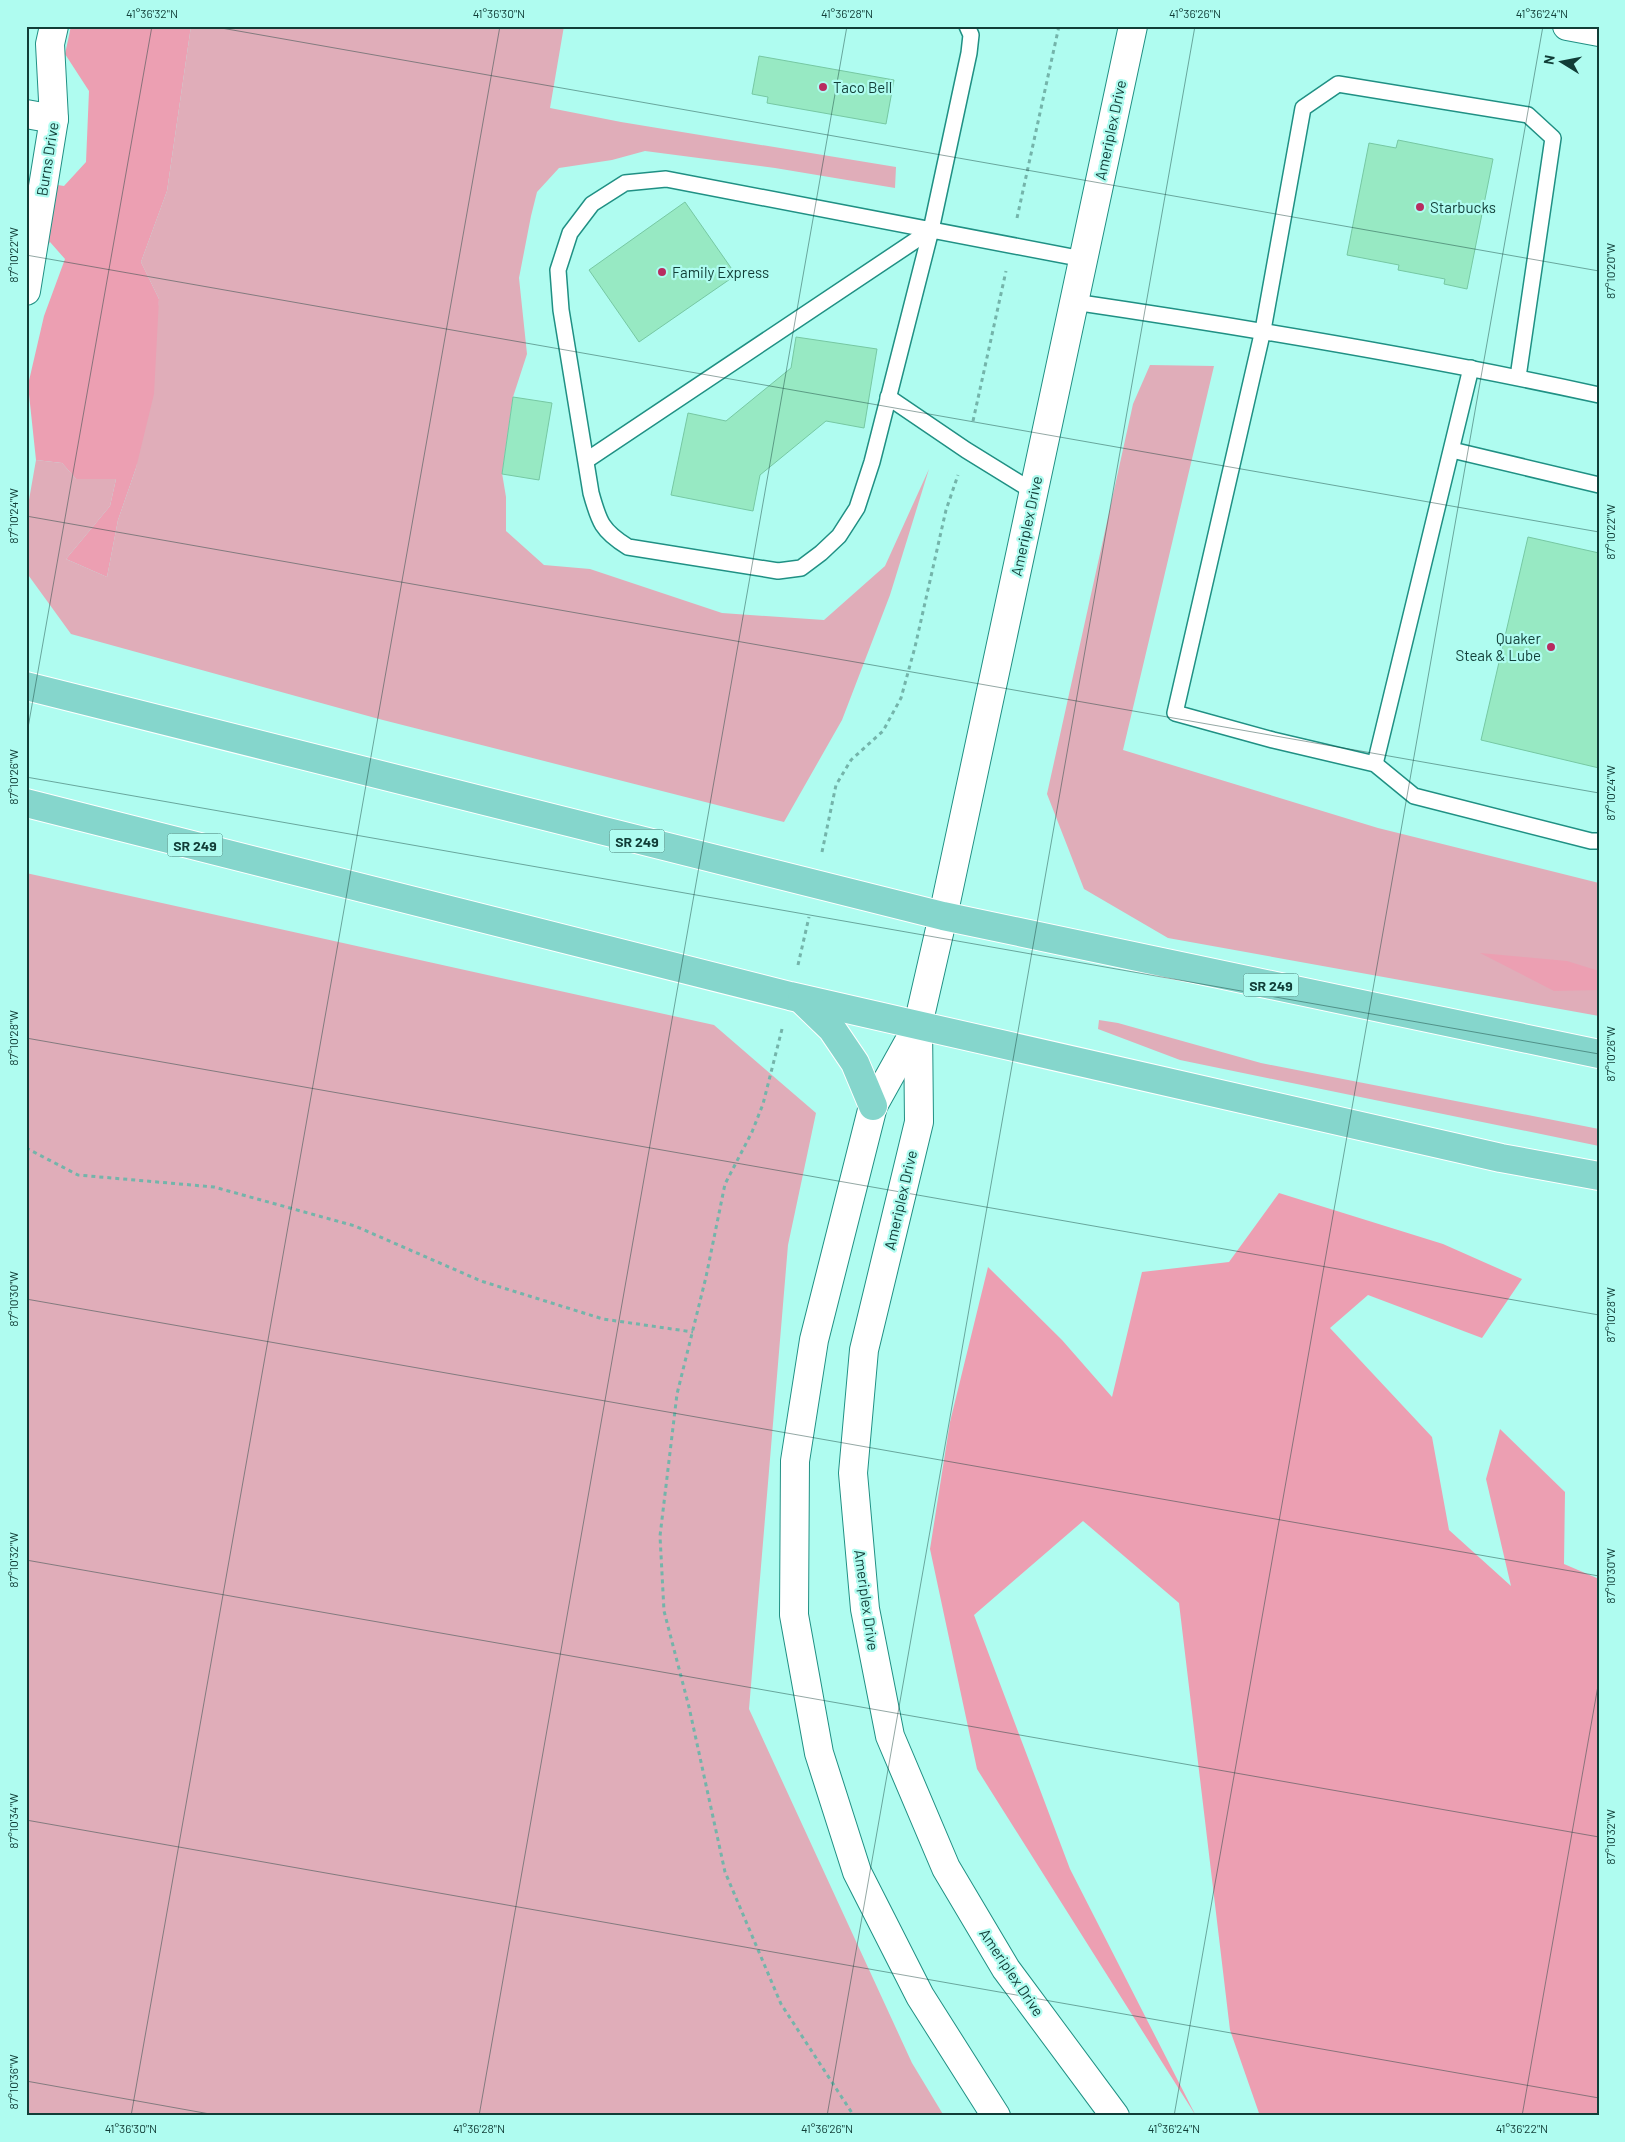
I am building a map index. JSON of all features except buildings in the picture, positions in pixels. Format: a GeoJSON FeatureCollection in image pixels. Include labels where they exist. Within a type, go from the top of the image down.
{"type":"FeatureCollection","features":[{"type":"Feature","properties":{"kind":"main road","name":"SR 249"},"geometry":{"type":"LineString","coordinates":[[26,686],[817,886],[943,916],[1599,1054]]}},
{"type":"Feature","properties":{"kind":"main road","name":"SR 249"},"geometry":{"type":"LineString","coordinates":[[26,802],[795,998],[1501,1158],[1599,1176]]}},
{"type":"Feature","properties":{"kind":"main road"},"geometry":{"type":"LineString","coordinates":[[795,998],[832,1029],[855,1063],[873,1106]]}},
{"type":"Feature","properties":{"kind":"street","name":"Burns Drive"},"geometry":{"type":"LineString","coordinates":[[26,290],[54,119],[50,44],[54,26]]}},
{"type":"Feature","properties":{"kind":"street","name":"Ameriplex Drive"},"geometry":{"type":"LineString","coordinates":[[1115,2116],[1006,1969],[946,1868],[890,1736],[865,1609],[853,1474],[864,1350],[919,1122],[918,1026],[1133,26]]}},
{"type":"Feature","properties":{"kind":"street"},"geometry":{"type":"LineString","coordinates":[[1567,26],[1599,32]]}},
{"type":"Feature","properties":{"kind":"street"},"geometry":{"type":"LineString","coordinates":[[26,114],[54,119]]}},
{"type":"Feature","properties":{"kind":"street","name":"Ameriplex Drive"},"geometry":{"type":"LineString","coordinates":[[918,1026],[873,1106],[814,1340],[795,1461],[794,1615],[819,1754],[857,1872],[920,1996],[996,2116]]}},
{"type":"Feature","properties":{"kind":"lane"},"geometry":{"type":"LineString","coordinates":[[967,26],[972,35],[969,54],[931,230],[872,462],[857,508],[839,536],[801,568],[778,571],[628,546],[611,536],[598,518],[560,310],[558,270],[570,232],[592,204],[626,183],[666,178],[931,230],[1083,259]]}},
{"type":"Feature","properties":{"kind":"lane"},"geometry":{"type":"LineString","coordinates":[[1518,377],[1554,138],[1528,115],[1338,84],[1303,108],[1263,330],[1175,713],[1273,740],[1376,764],[1414,796],[1591,841],[1599,841]]}},
{"type":"Feature","properties":{"kind":"lane"},"geometry":{"type":"LineString","coordinates":[[587,460],[931,230]]}},
{"type":"Feature","properties":{"kind":"lane"},"geometry":{"type":"LineString","coordinates":[[1074,302],[1263,330],[1472,368],[1599,394]]}},
{"type":"Feature","properties":{"kind":"lane"},"geometry":{"type":"LineString","coordinates":[[1376,764],[1472,368]]}},
{"type":"Feature","properties":{"kind":"lane"},"geometry":{"type":"LineString","coordinates":[[888,397],[966,450],[1034,492]]}},
{"type":"Feature","properties":{"kind":"lane"},"geometry":{"type":"LineString","coordinates":[[1452,450],[1599,485]]}},
{"type":"Feature","properties":{"kind":"path"},"geometry":{"type":"LineString","coordinates":[[824,839],[817,886],[795,998],[764,1104],[725,1184],[693,1332],[677,1394],[660,1536],[664,1611],[688,1706],[724,1872],[781,2004],[854,2116]]}},
{"type":"Feature","properties":{"kind":"path"},"geometry":{"type":"LineString","coordinates":[[26,1148],[78,1175],[214,1187],[355,1226],[481,1281],[603,1319],[693,1332]]}},
{"type":"Feature","properties":{"kind":"shaded area"},"geometry":{"type":"Polygon","coordinates":[[[71,26],[191,26],[167,191],[141,262],[159,299],[154,394],[136,468],[118,520],[107,577],[66,559],[110,506],[116,479],[76,479],[62,463],[36,460],[28,385],[44,316],[65,259],[50,242],[26,284],[26,180],[64,186],[86,162],[89,91],[65,54],[71,26]]]}},
{"type":"Feature","properties":{"kind":"shaded area"},"geometry":{"type":"Polygon","coordinates":[[[191,26],[564,26],[550,108],[621,122],[896,167],[895,188],[775,168],[645,151],[612,160],[559,168],[537,192],[519,278],[527,354],[513,397],[502,473],[506,497],[506,531],[544,565],[590,569],[722,613],[824,620],[885,566],[929,469],[890,595],[842,720],[784,822],[379,719],[71,634],[26,572],[26,517],[36,460],[62,463],[76,479],[116,479],[110,506],[66,559],[107,577],[118,520],[136,468],[159,299],[141,262],[167,191],[191,26]]]}},
{"type":"Feature","properties":{"kind":"shaded area"},"geometry":{"type":"Polygon","coordinates":[[[1150,365],[1214,366],[1123,750],[1378,828],[1599,883],[1599,1016],[1168,938],[1084,889],[1047,794],[1133,404],[1150,365]]]}},
{"type":"Feature","properties":{"kind":"shaded area"},"geometry":{"type":"Polygon","coordinates":[[[26,873],[714,1025],[816,1113],[788,1245],[749,1709],[912,2063],[944,2116],[26,2116],[26,873]]]}},
{"type":"Feature","properties":{"kind":"shaded area"},"geometry":{"type":"Polygon","coordinates":[[[1480,953],[1567,961],[1599,971],[1599,990],[1554,991],[1480,953]]]}},
{"type":"Feature","properties":{"kind":"shaded area"},"geometry":{"type":"Polygon","coordinates":[[[1099,1020],[1118,1023],[1261,1063],[1599,1129],[1599,1146],[1180,1060],[1098,1029],[1099,1020]]]}},
{"type":"Feature","properties":{"kind":"shaded area"},"geometry":{"type":"Polygon","coordinates":[[[1279,1193],[1443,1244],[1522,1279],[1482,1338],[1368,1295],[1330,1328],[1432,1437],[1449,1530],[1511,1586],[1486,1479],[1500,1429],[1565,1492],[1564,1564],[1599,1579],[1599,2116],[1260,2116],[1230,2030],[1179,1603],[1083,1521],[974,1615],[1070,1869],[1196,2116],[977,1769],[930,1549],[950,1422],[988,1267],[1062,1340],[1112,1397],[1142,1272],[1229,1262],[1279,1193]]]}},
{"type":"Feature","properties":{"kind":"place","name":"Taco Bell"},"geometry":{"type":"Point","coordinates":[823,87]}},
{"type":"Feature","properties":{"kind":"place","name":"Starbucks"},"geometry":{"type":"Point","coordinates":[1420,207]}},
{"type":"Feature","properties":{"kind":"place","name":"Family Express"},"geometry":{"type":"Point","coordinates":[662,272]}},
{"type":"Feature","properties":{"kind":"place","name":"Quaker Steak & Lube"},"geometry":{"type":"Point","coordinates":[1551,647]}}]}
